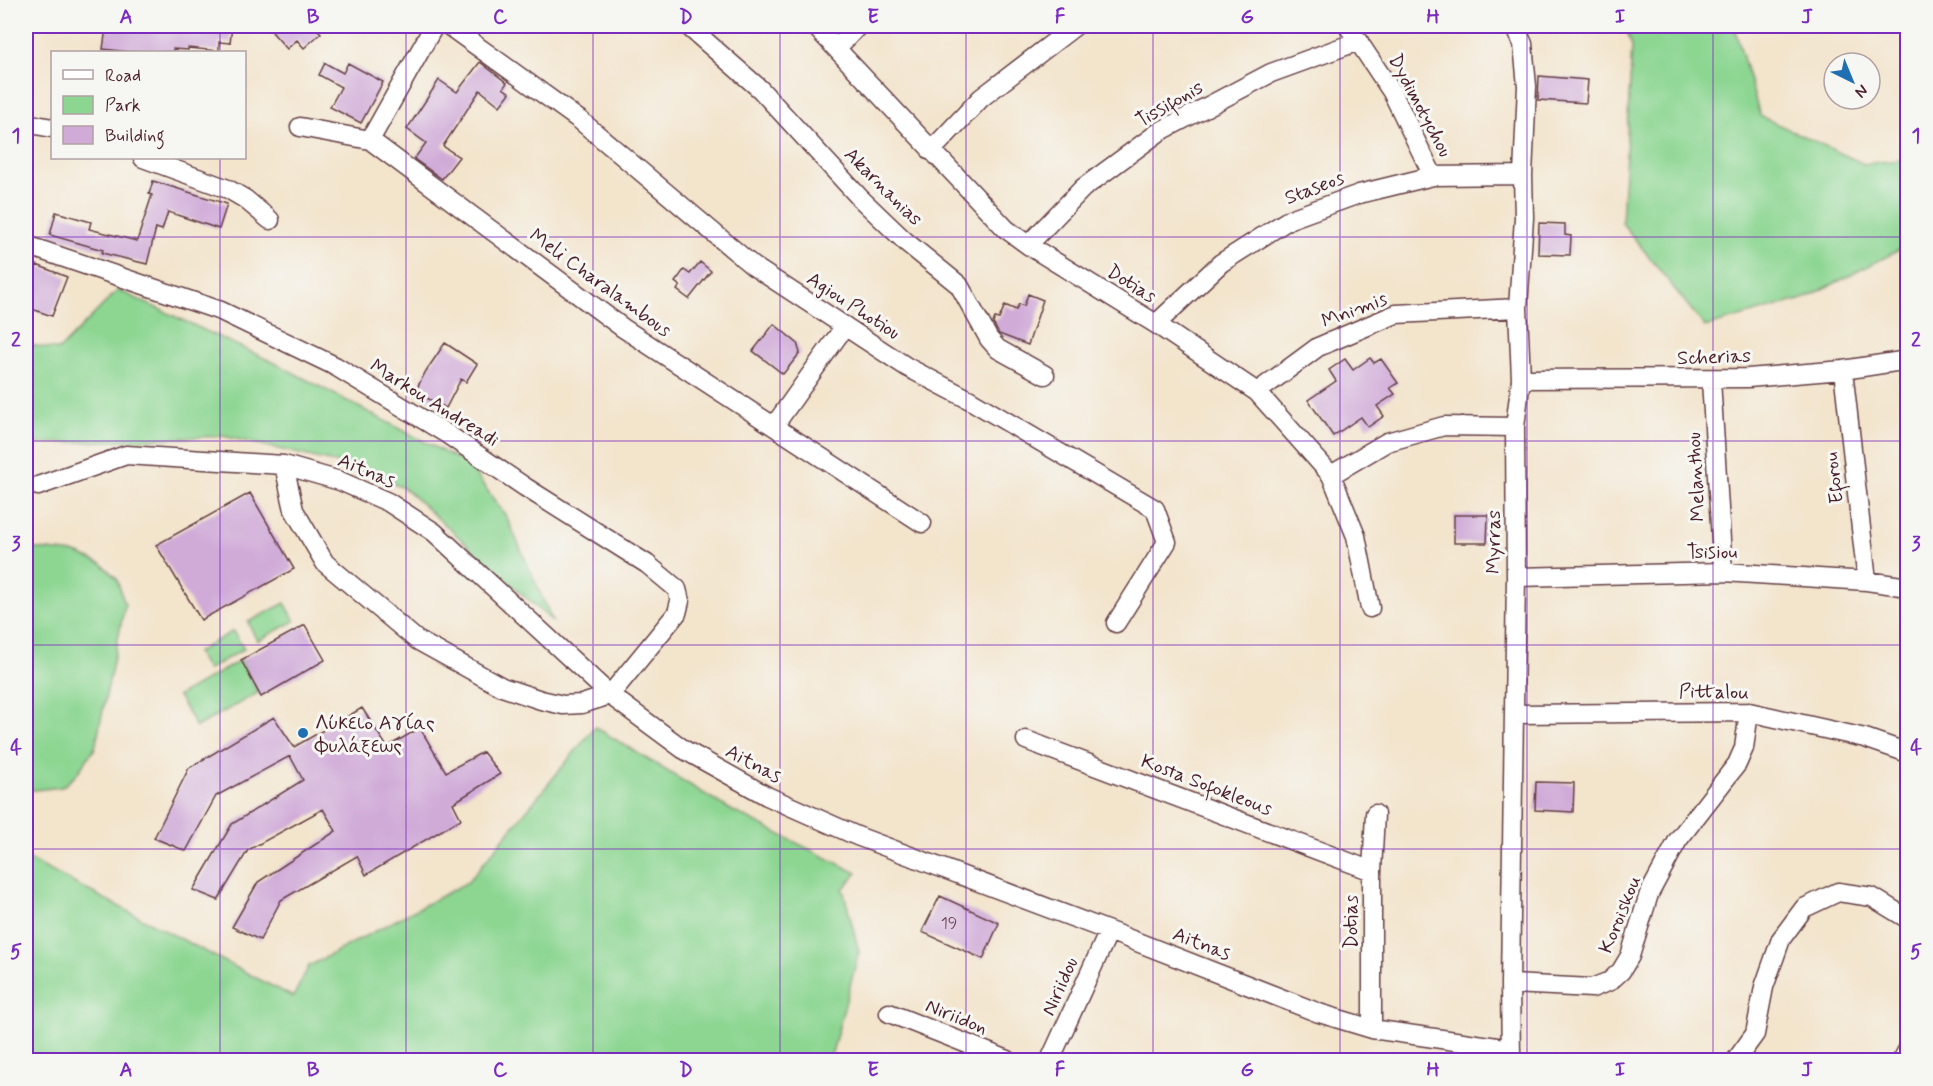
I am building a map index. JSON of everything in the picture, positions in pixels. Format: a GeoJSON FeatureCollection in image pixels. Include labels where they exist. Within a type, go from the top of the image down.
{"type":"FeatureCollection","features":[{"type":"Feature","properties":{"kind":"street"},"geometry":{"type":"LineString","coordinates":[[300,128],[370,140],[434,26]]}},
{"type":"Feature","properties":{"kind":"street","name":"Agiou Photiou"},"geometry":{"type":"LineString","coordinates":[[449,26],[581,121],[753,266],[907,366],[970,400],[1155,509],[1167,542],[1116,623]]}},
{"type":"Feature","properties":{"kind":"street","name":"Akarnanias"},"geometry":{"type":"LineString","coordinates":[[688,26],[760,89],[860,198],[898,234],[959,285],[989,339],[998,349],[1045,375]]}},
{"type":"Feature","properties":{"kind":"street","name":"Dotias"},"geometry":{"type":"LineString","coordinates":[[815,26],[1006,229],[1156,324],[1257,392],[1331,475],[1356,536],[1370,608]]}},
{"type":"Feature","properties":{"kind":"street"},"geometry":{"type":"LineString","coordinates":[[837,48],[858,26]]}},
{"type":"Feature","properties":{"kind":"street"},"geometry":{"type":"LineString","coordinates":[[932,151],[981,98],[1075,26]]}},
{"type":"Feature","properties":{"kind":"street","name":"Dydimotychou"},"geometry":{"type":"LineString","coordinates":[[1348,26],[1392,92],[1433,176]]}},
{"type":"Feature","properties":{"kind":"street","name":"Myrras"},"geometry":{"type":"LineString","coordinates":[[1511,1054],[1516,577],[1515,427],[1521,379],[1518,308],[1524,218],[1522,175],[1527,86],[1523,44],[1515,26]]}},
{"type":"Feature","properties":{"kind":"street","name":"Tissifonis"},"geometry":{"type":"LineString","coordinates":[[1028,245],[1083,188],[1159,132],[1271,73],[1359,41]]}},
{"type":"Feature","properties":{"kind":"street"},"geometry":{"type":"LineString","coordinates":[[26,123],[51,128]]}},
{"type":"Feature","properties":{"kind":"street","name":"Meli Charalambous"},"geometry":{"type":"LineString","coordinates":[[370,140],[623,328],[922,523]]}},
{"type":"Feature","properties":{"kind":"street"},"geometry":{"type":"LineString","coordinates":[[146,159],[228,189],[245,199],[270,220]]}},
{"type":"Feature","properties":{"kind":"street","name":"Staseos"},"geometry":{"type":"LineString","coordinates":[[1156,324],[1221,263],[1290,219],[1359,194],[1433,176],[1522,175]]}},
{"type":"Feature","properties":{"kind":"street","name":"Markou Andreadi"},"geometry":{"type":"LineString","coordinates":[[26,247],[32,247],[221,311],[335,366],[447,434],[669,580],[677,589],[680,601],[677,613],[610,695]]}},
{"type":"Feature","properties":{"kind":"street","name":"Mnimis"},"geometry":{"type":"LineString","coordinates":[[1257,392],[1318,347],[1396,314],[1518,308]]}},
{"type":"Feature","properties":{"kind":"street"},"geometry":{"type":"LineString","coordinates":[[774,426],[845,326]]}},
{"type":"Feature","properties":{"kind":"street","name":"Scherias"},"geometry":{"type":"LineString","coordinates":[[1521,379],[1711,380],[1843,370],[1908,360]]}},
{"type":"Feature","properties":{"kind":"street","name":"Eforou"},"geometry":{"type":"LineString","coordinates":[[1843,370],[1867,582]]}},
{"type":"Feature","properties":{"kind":"street","name":"Melanthou"},"geometry":{"type":"LineString","coordinates":[[1711,380],[1723,572]]}},
{"type":"Feature","properties":{"kind":"street"},"geometry":{"type":"LineString","coordinates":[[1331,475],[1386,442],[1443,426],[1515,427]]}},
{"type":"Feature","properties":{"kind":"street","name":"Aitnas"},"geometry":{"type":"LineString","coordinates":[[38,486],[126,455],[284,465],[340,481],[388,502],[434,532],[610,695],[683,749],[767,796],[856,836],[1319,1013],[1372,1029],[1511,1054]]}},
{"type":"Feature","properties":{"kind":"street"},"geometry":{"type":"LineString","coordinates":[[284,465],[294,510],[325,563],[417,640],[502,687],[541,700],[563,705],[582,704],[610,695]]}},
{"type":"Feature","properties":{"kind":"street","name":"Tsisiou"},"geometry":{"type":"LineString","coordinates":[[1516,577],[1723,572],[1908,587]]}},
{"type":"Feature","properties":{"kind":"street","name":"Pittalou"},"geometry":{"type":"LineString","coordinates":[[1515,714],[1749,712],[1865,738],[1908,753]]}},
{"type":"Feature","properties":{"kind":"street","name":"Koroiskou"},"geometry":{"type":"LineString","coordinates":[[1510,984],[1592,988],[1610,981],[1621,971],[1630,956],[1649,894],[1678,840],[1737,764],[1744,748],[1749,712]]}},
{"type":"Feature","properties":{"kind":"street","name":"Kosta Sofokleous"},"geometry":{"type":"LineString","coordinates":[[1026,740],[1372,871]]}},
{"type":"Feature","properties":{"kind":"street","name":"Dotias"},"geometry":{"type":"LineString","coordinates":[[1372,1029],[1372,871],[1375,814]]}},
{"type":"Feature","properties":{"kind":"street"},"geometry":{"type":"LineString","coordinates":[[1736,1060],[1755,1034],[1764,987],[1780,939],[1804,908],[1838,892],[1872,897],[1908,919]]}},
{"type":"Feature","properties":{"kind":"street","name":"Niriidou"},"geometry":{"type":"LineString","coordinates":[[1050,1060],[1109,931]]}},
{"type":"Feature","properties":{"kind":"street","name":"Niriidon"},"geometry":{"type":"LineString","coordinates":[[889,1013],[1008,1060]]}},
{"type":"Feature","properties":{"kind":"street"},"geometry":{"type":"LineString","coordinates":[[1902,1060],[1908,1049]]}},
{"type":"Feature","properties":{"kind":"green space"},"geometry":{"type":"Polygon","coordinates":[[[1625,26],[1734,26],[1760,116],[1864,164],[1907,159],[1907,246],[1806,298],[1705,327],[1622,223],[1632,46],[1625,26]]]}},
{"type":"Feature","properties":{"kind":"green space"},"geometry":{"type":"Polygon","coordinates":[[[118,290],[275,363],[469,465],[506,516],[553,622],[404,488],[342,464],[223,436],[33,444],[26,451],[26,344],[59,350],[118,290]]]}},
{"type":"Feature","properties":{"kind":"green space"},"geometry":{"type":"Polygon","coordinates":[[[28,548],[76,553],[102,564],[117,579],[125,605],[95,748],[76,775],[62,787],[26,791],[26,550],[28,548]]]}},
{"type":"Feature","properties":{"kind":"green space"},"geometry":{"type":"Polygon","coordinates":[[[285,603],[295,621],[257,641],[248,622],[285,603]]]}},
{"type":"Feature","properties":{"kind":"green space"},"geometry":{"type":"Polygon","coordinates":[[[233,631],[244,649],[207,670],[197,652],[233,631]]]}},
{"type":"Feature","properties":{"kind":"green space"},"geometry":{"type":"Polygon","coordinates":[[[241,660],[258,693],[196,727],[178,696],[241,660]]]}},
{"type":"Feature","properties":{"kind":"green space"},"geometry":{"type":"Polygon","coordinates":[[[595,727],[731,810],[857,873],[843,889],[859,952],[830,1060],[26,1060],[26,858],[293,997],[309,966],[468,882],[595,727]]]}},
{"type":"Feature","properties":{"kind":"building"},"geometry":{"type":"Polygon","coordinates":[[[116,26],[232,26],[230,43],[219,42],[219,51],[188,48],[188,50],[173,49],[173,51],[103,49],[106,29],[115,30],[116,26]]]}},
{"type":"Feature","properties":{"kind":"building"},"geometry":{"type":"Polygon","coordinates":[[[279,26],[314,26],[321,33],[304,48],[297,40],[287,49],[272,32],[279,26]]]}},
{"type":"Feature","properties":{"kind":"building"},"geometry":{"type":"Polygon","coordinates":[[[480,62],[507,83],[503,88],[510,93],[500,106],[480,90],[443,146],[459,157],[442,179],[414,159],[426,143],[407,129],[439,80],[457,92],[480,62]]]}},
{"type":"Feature","properties":{"kind":"building"},"geometry":{"type":"Polygon","coordinates":[[[325,63],[343,73],[348,63],[383,82],[361,123],[330,107],[341,87],[319,75],[325,63]]]}},
{"type":"Feature","properties":{"kind":"building"},"geometry":{"type":"Polygon","coordinates":[[[1539,76],[1588,80],[1586,103],[1538,100],[1539,76]]]}},
{"type":"Feature","properties":{"kind":"building"},"geometry":{"type":"Polygon","coordinates":[[[153,181],[227,204],[219,229],[168,212],[162,230],[156,228],[147,264],[102,253],[103,250],[50,235],[56,212],[91,222],[89,229],[137,241],[152,195],[149,194],[153,181]]]}},
{"type":"Feature","properties":{"kind":"building"},"geometry":{"type":"Polygon","coordinates":[[[1539,223],[1565,224],[1565,235],[1571,236],[1570,255],[1538,254],[1539,223]]]}},
{"type":"Feature","properties":{"kind":"building"},"geometry":{"type":"Polygon","coordinates":[[[700,262],[711,271],[689,299],[677,290],[680,286],[675,282],[684,270],[690,274],[700,262]]]}},
{"type":"Feature","properties":{"kind":"building"},"geometry":{"type":"Polygon","coordinates":[[[37,265],[67,277],[52,316],[26,307],[26,295],[37,265]]]}},
{"type":"Feature","properties":{"kind":"building"},"geometry":{"type":"Polygon","coordinates":[[[1028,294],[1043,300],[1028,345],[999,334],[993,323],[995,318],[999,319],[1005,305],[1016,310],[1019,304],[1024,306],[1028,294]]]}},
{"type":"Feature","properties":{"kind":"building"},"geometry":{"type":"Polygon","coordinates":[[[774,324],[797,343],[800,353],[783,374],[753,351],[774,324]]]}},
{"type":"Feature","properties":{"kind":"building"},"geometry":{"type":"Polygon","coordinates":[[[445,343],[477,364],[466,382],[461,379],[446,408],[415,392],[445,343]]]}},
{"type":"Feature","properties":{"kind":"building"},"geometry":{"type":"Polygon","coordinates":[[[1370,358],[1374,363],[1381,359],[1398,383],[1390,388],[1395,394],[1377,406],[1384,416],[1368,427],[1361,417],[1333,436],[1308,400],[1336,381],[1329,370],[1345,359],[1353,370],[1370,358]]]}},
{"type":"Feature","properties":{"kind":"building"},"geometry":{"type":"Polygon","coordinates":[[[250,493],[294,569],[201,620],[156,545],[250,493]]]}},
{"type":"Feature","properties":{"kind":"building"},"geometry":{"type":"Polygon","coordinates":[[[1454,515],[1488,515],[1487,543],[1454,543],[1454,515]]]}},
{"type":"Feature","properties":{"kind":"building"},"geometry":{"type":"Polygon","coordinates":[[[305,625],[325,660],[261,697],[241,660],[305,625]]]}},
{"type":"Feature","properties":{"kind":"building"},"geometry":{"type":"Polygon","coordinates":[[[362,708],[387,747],[420,728],[446,772],[483,752],[500,774],[453,803],[461,819],[366,875],[357,856],[281,900],[260,940],[232,927],[258,882],[336,831],[323,809],[248,850],[218,900],[193,890],[232,824],[303,780],[290,756],[216,796],[186,851],[154,838],[189,768],[274,717],[294,747],[362,708]]]}},
{"type":"Feature","properties":{"kind":"building"},"geometry":{"type":"Polygon","coordinates":[[[1536,782],[1574,783],[1573,812],[1535,810],[1536,782]]]}},
{"type":"Feature","properties":{"kind":"building"},"geometry":{"type":"Polygon","coordinates":[[[940,896],[999,923],[983,959],[922,932],[940,896]]]}},
{"type":"Feature","properties":{"kind":"place","name":"Λύκειο Αγίας Φυλάξεως"},"geometry":{"type":"Point","coordinates":[303,733]}}]}
